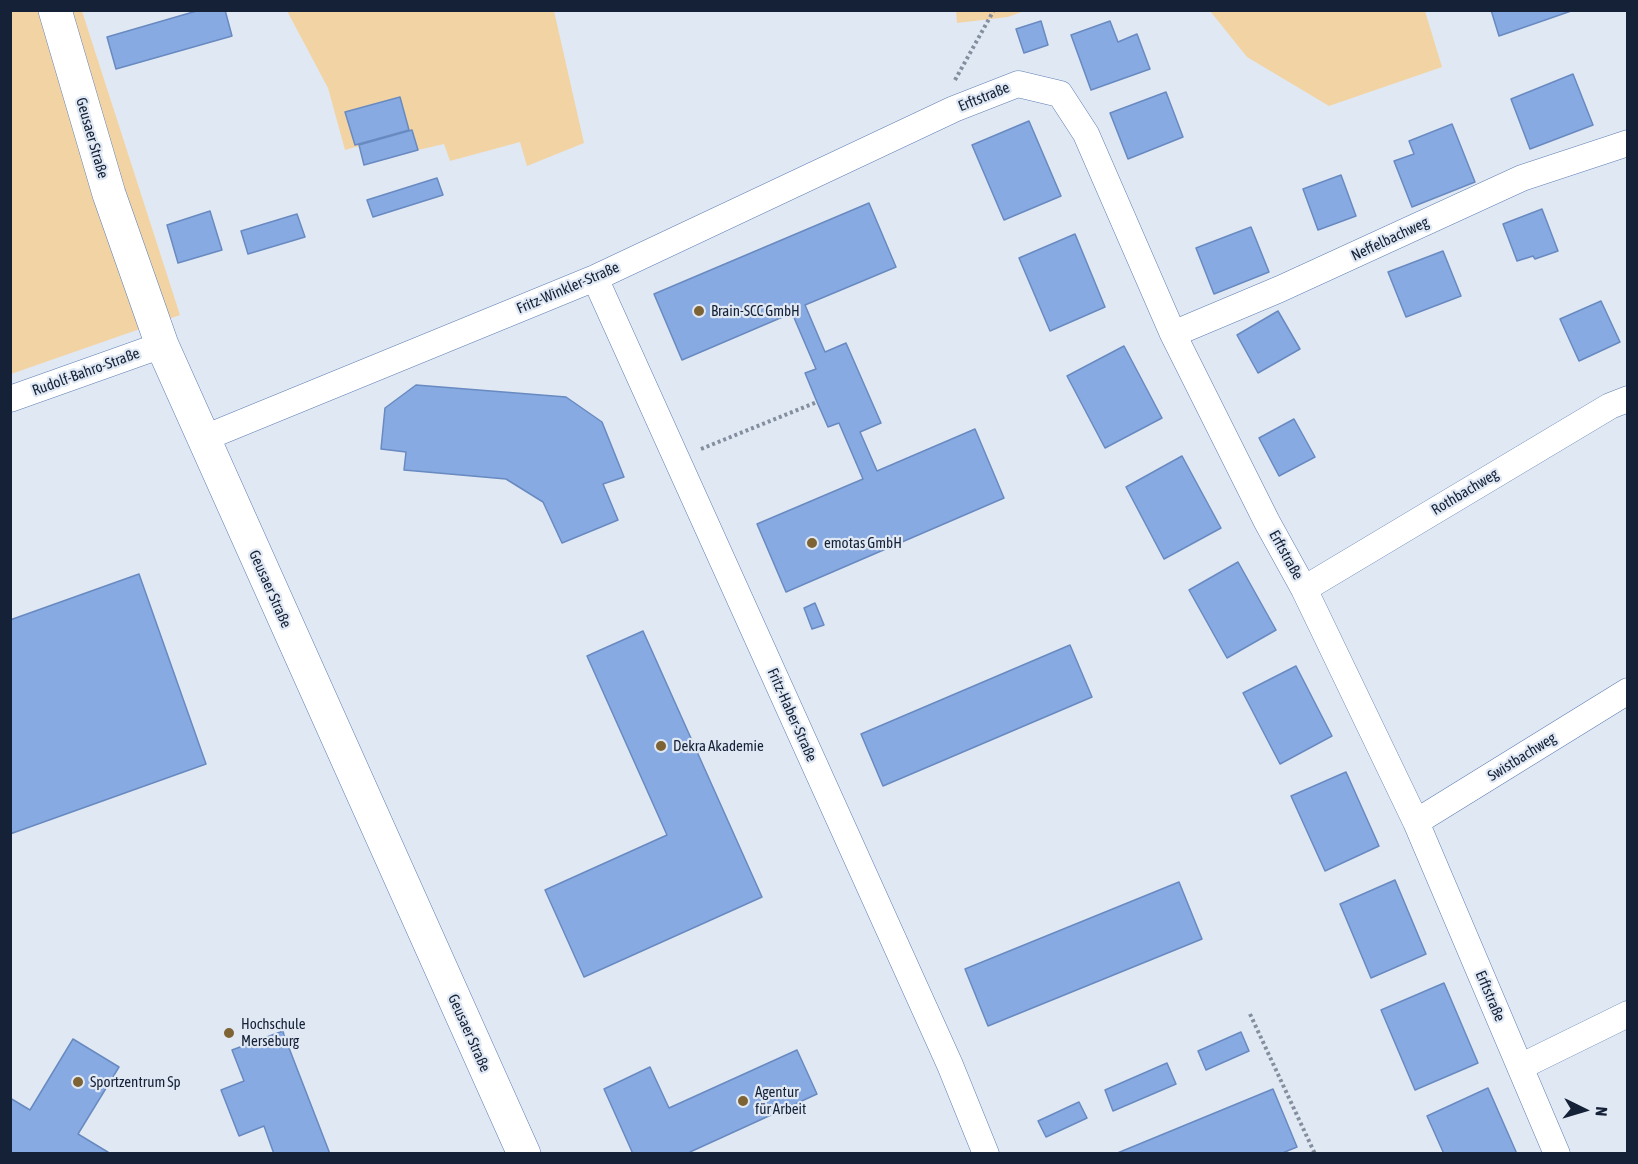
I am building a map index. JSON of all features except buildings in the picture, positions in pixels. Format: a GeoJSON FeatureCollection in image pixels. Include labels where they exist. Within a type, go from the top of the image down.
{"type":"FeatureCollection","features":[{"type":"Feature","properties":{"kind":"street","name":"Geusaer Straße"},"geometry":{"type":"LineString","coordinates":[[55,10],[109,194],[162,345],[202,439],[524,1154]]}},
{"type":"Feature","properties":{"kind":"street","name":"Erftstraße"},"geometry":{"type":"LineString","coordinates":[[926,122],[1018,84],[1060,94],[1086,134],[1173,334],[1267,522],[1304,589],[1416,822],[1557,1154]]}},
{"type":"Feature","properties":{"kind":"street","name":"Fritz-Winkler-Straße"},"geometry":{"type":"LineString","coordinates":[[202,439],[595,278],[926,122]]}},
{"type":"Feature","properties":{"kind":"street","name":"Neffelbachweg"},"geometry":{"type":"LineString","coordinates":[[1173,334],[1280,290],[1522,178],[1617,146]]}},
{"type":"Feature","properties":{"kind":"street","name":"Fritz-Haber-Straße"},"geometry":{"type":"LineString","coordinates":[[595,278],[675,460],[731,577],[950,1065],[986,1154]]}},
{"type":"Feature","properties":{"kind":"street","name":"Rudolf-Bahro-Straße"},"geometry":{"type":"LineString","coordinates":[[10,399],[162,345]]}},
{"type":"Feature","properties":{"kind":"street","name":"Rothbachweg"},"geometry":{"type":"LineString","coordinates":[[1304,589],[1610,406],[1628,399]]}},
{"type":"Feature","properties":{"kind":"street","name":"Swistbachweg"},"geometry":{"type":"LineString","coordinates":[[1416,822],[1628,691]]}},
{"type":"Feature","properties":{"kind":"street"},"geometry":{"type":"LineString","coordinates":[[1520,1067],[1628,1014]]}},
{"type":"Feature","properties":{"kind":"path"},"geometry":{"type":"LineString","coordinates":[[954,109],[951,88],[994,10]]}},
{"type":"Feature","properties":{"kind":"path"},"geometry":{"type":"LineString","coordinates":[[675,460],[817,402]]}},
{"type":"Feature","properties":{"kind":"path"},"geometry":{"type":"LineString","coordinates":[[1250,1014],[1315,1154]]}},
{"type":"Feature","properties":{"kind":"shaded area"},"geometry":{"type":"Polygon","coordinates":[[[956,10],[1024,11],[1008,17],[957,23],[956,10]]]}},
{"type":"Feature","properties":{"kind":"shaded area"},"geometry":{"type":"Polygon","coordinates":[[[10,11],[82,11],[180,315],[11,374],[10,11]]]}},
{"type":"Feature","properties":{"kind":"shaded area"},"geometry":{"type":"Polygon","coordinates":[[[287,11],[554,11],[584,143],[527,166],[520,142],[450,161],[444,144],[418,150],[412,131],[345,150],[328,88],[287,11]]]}},
{"type":"Feature","properties":{"kind":"shaded area"},"geometry":{"type":"Polygon","coordinates":[[[1210,11],[1425,11],[1442,67],[1329,106],[1247,57],[1210,11]]]}},
{"type":"Feature","properties":{"kind":"place","name":"Brain-SCC GmbH"},"geometry":{"type":"Point","coordinates":[699,311]}},
{"type":"Feature","properties":{"kind":"place","name":"emotas GmbH"},"geometry":{"type":"Point","coordinates":[812,543]}},
{"type":"Feature","properties":{"kind":"place","name":"Dekra Akademie"},"geometry":{"type":"Point","coordinates":[661,746]}},
{"type":"Feature","properties":{"kind":"place","name":"Hochschule Merseburg"},"geometry":{"type":"Point","coordinates":[229,1033]}},
{"type":"Feature","properties":{"kind":"place","name":"Sportzentrum Sp"},"geometry":{"type":"Point","coordinates":[78,1082]}},
{"type":"Feature","properties":{"kind":"place","name":"Agentur für Arbeit"},"geometry":{"type":"Point","coordinates":[743,1101]}}]}
